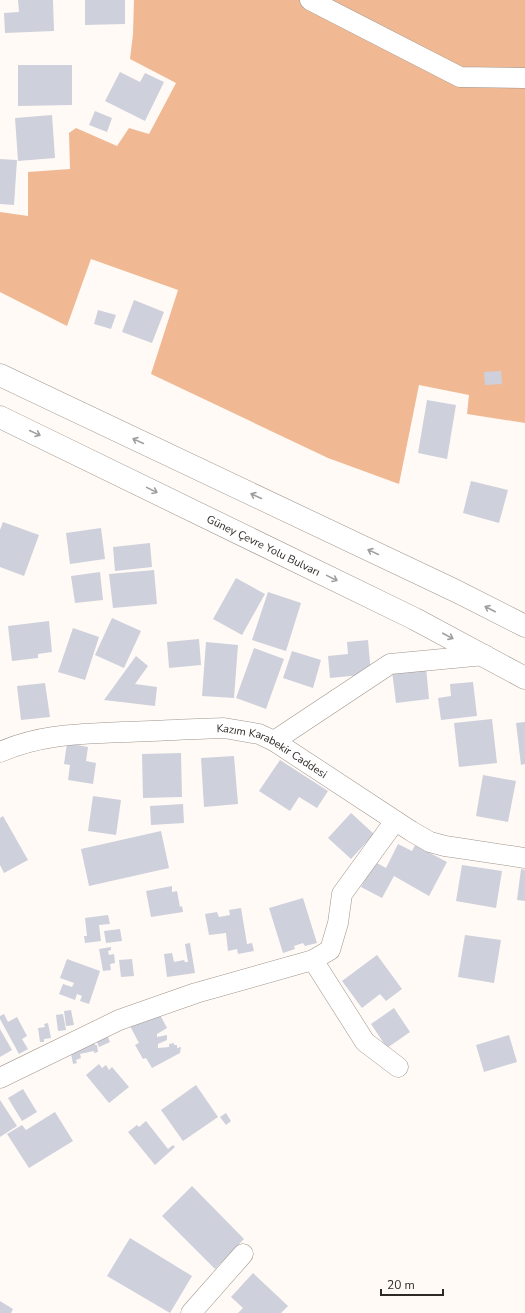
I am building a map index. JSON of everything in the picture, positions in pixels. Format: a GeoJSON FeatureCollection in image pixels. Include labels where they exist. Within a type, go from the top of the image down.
{"type":"FeatureCollection","features":[{"type":"Feature","properties":{"kind":"highway"},"geometry":{"type":"LineString","coordinates":[[0,375],[449,588],[525,626]]}},
{"type":"Feature","properties":{"kind":"highway","name":"Güney Çevre Yolu Bulvarı"},"geometry":{"type":"LineString","coordinates":[[0,417],[415,619],[525,678]]}},
{"type":"Feature","properties":{"kind":"street"},"geometry":{"type":"LineString","coordinates":[[310,0],[460,77],[525,78]]}},
{"type":"Feature","properties":{"kind":"street"},"geometry":{"type":"LineString","coordinates":[[274,741],[390,664],[485,656]]}},
{"type":"Feature","properties":{"kind":"street","name":"Kazım Karabekir Caddesi"},"geometry":{"type":"LineString","coordinates":[[0,752],[10,747],[66,734],[216,728],[246,731],[259,734],[274,741],[411,832],[430,842],[445,846],[525,858]]}},
{"type":"Feature","properties":{"kind":"street"},"geometry":{"type":"LineString","coordinates":[[0,1078],[119,1020],[196,993],[312,960],[330,950],[338,923],[342,894],[395,821]]}},
{"type":"Feature","properties":{"kind":"street"},"geometry":{"type":"LineString","coordinates":[[312,960],[365,1042],[398,1067]]}},
{"type":"Feature","properties":{"kind":"street"},"geometry":{"type":"LineString","coordinates":[[191,1313],[243,1254]]}},
{"type":"Feature","properties":{"kind":"shaded area"},"geometry":{"type":"Polygon","coordinates":[[[134,0],[525,0],[525,423],[467,414],[469,395],[419,385],[399,484],[328,458],[151,374],[178,290],[91,259],[67,326],[0,292],[0,212],[28,216],[28,172],[70,169],[69,133],[76,128],[117,146],[129,128],[149,134],[176,83],[130,59],[133,34],[134,0]]]}},
{"type":"Feature","properties":{"kind":"building"},"geometry":{"type":"Polygon","coordinates":[[[18,0],[53,0],[54,31],[5,33],[4,13],[19,12],[18,0]]]}},
{"type":"Feature","properties":{"kind":"building"},"geometry":{"type":"Polygon","coordinates":[[[85,0],[125,0],[125,24],[85,25],[85,0]]]}},
{"type":"Feature","properties":{"kind":"building"},"geometry":{"type":"Polygon","coordinates":[[[18,65],[72,65],[72,105],[18,106],[18,65]]]}},
{"type":"Feature","properties":{"kind":"building"},"geometry":{"type":"Polygon","coordinates":[[[120,72],[140,82],[145,73],[164,82],[145,121],[105,101],[120,72]]]}},
{"type":"Feature","properties":{"kind":"building"},"geometry":{"type":"Polygon","coordinates":[[[95,111],[112,118],[107,132],[89,125],[95,111]]]}},
{"type":"Feature","properties":{"kind":"building"},"geometry":{"type":"Polygon","coordinates":[[[52,115],[55,158],[18,161],[15,118],[52,115]]]}},
{"type":"Feature","properties":{"kind":"building"},"geometry":{"type":"Polygon","coordinates":[[[0,159],[17,160],[14,205],[0,204],[0,159]]]}},
{"type":"Feature","properties":{"kind":"building"},"geometry":{"type":"Polygon","coordinates":[[[134,300],[164,312],[152,343],[122,332],[134,300]]]}},
{"type":"Feature","properties":{"kind":"building"},"geometry":{"type":"Polygon","coordinates":[[[98,310],[116,315],[111,329],[94,324],[98,310]]]}},
{"type":"Feature","properties":{"kind":"building"},"geometry":{"type":"Polygon","coordinates":[[[501,371],[502,384],[485,385],[484,372],[501,371]]]}},
{"type":"Feature","properties":{"kind":"building"},"geometry":{"type":"Polygon","coordinates":[[[427,400],[456,405],[447,459],[418,453],[427,400]]]}},
{"type":"Feature","properties":{"kind":"building"},"geometry":{"type":"Polygon","coordinates":[[[471,481],[508,490],[499,523],[463,513],[471,481]]]}},
{"type":"Feature","properties":{"kind":"building"},"geometry":{"type":"Polygon","coordinates":[[[3,522],[39,535],[24,576],[0,567],[0,530],[3,522]]]}},
{"type":"Feature","properties":{"kind":"building"},"geometry":{"type":"Polygon","coordinates":[[[101,528],[105,559],[70,564],[66,533],[101,528]]]}},
{"type":"Feature","properties":{"kind":"building"},"geometry":{"type":"Polygon","coordinates":[[[150,543],[152,567],[115,571],[113,547],[150,543]]]}},
{"type":"Feature","properties":{"kind":"building"},"geometry":{"type":"Polygon","coordinates":[[[154,570],[157,604],[113,608],[109,574],[154,570]]]}},
{"type":"Feature","properties":{"kind":"building"},"geometry":{"type":"Polygon","coordinates":[[[100,572],[103,600],[75,603],[71,576],[100,572]]]}},
{"type":"Feature","properties":{"kind":"building"},"geometry":{"type":"Polygon","coordinates":[[[236,578],[265,594],[242,635],[213,619],[236,578]]]}},
{"type":"Feature","properties":{"kind":"building"},"geometry":{"type":"Polygon","coordinates":[[[268,592],[301,603],[286,651],[252,640],[268,592]]]}},
{"type":"Feature","properties":{"kind":"building"},"geometry":{"type":"Polygon","coordinates":[[[112,618],[141,631],[124,668],[95,655],[112,618]]]}},
{"type":"Feature","properties":{"kind":"building"},"geometry":{"type":"Polygon","coordinates":[[[49,621],[52,652],[38,654],[38,658],[12,661],[8,626],[49,621]]]}},
{"type":"Feature","properties":{"kind":"building"},"geometry":{"type":"Polygon","coordinates":[[[73,628],[99,637],[85,680],[58,672],[73,628]]]}},
{"type":"Feature","properties":{"kind":"building"},"geometry":{"type":"Polygon","coordinates":[[[199,639],[201,665],[169,668],[167,642],[199,639]]]}},
{"type":"Feature","properties":{"kind":"building"},"geometry":{"type":"Polygon","coordinates":[[[368,640],[371,674],[330,678],[328,656],[348,654],[347,642],[368,640]]]}},
{"type":"Feature","properties":{"kind":"building"},"geometry":{"type":"Polygon","coordinates":[[[206,642],[238,645],[234,698],[202,696],[206,642]]]}},
{"type":"Feature","properties":{"kind":"building"},"geometry":{"type":"Polygon","coordinates":[[[254,648],[284,659],[266,709],[236,698],[254,648]]]}},
{"type":"Feature","properties":{"kind":"building"},"geometry":{"type":"Polygon","coordinates":[[[292,651],[321,660],[313,688],[283,678],[292,651]]]}},
{"type":"Feature","properties":{"kind":"building"},"geometry":{"type":"Polygon","coordinates":[[[136,656],[148,666],[135,684],[157,687],[155,706],[104,700],[136,656]]]}},
{"type":"Feature","properties":{"kind":"building"},"geometry":{"type":"Polygon","coordinates":[[[426,667],[429,699],[396,703],[392,671],[426,667]]]}},
{"type":"Feature","properties":{"kind":"building"},"geometry":{"type":"Polygon","coordinates":[[[473,682],[477,716],[441,720],[438,698],[451,696],[450,684],[473,682]]]}},
{"type":"Feature","properties":{"kind":"building"},"geometry":{"type":"Polygon","coordinates":[[[45,683],[50,717],[21,720],[17,686],[45,683]]]}},
{"type":"Feature","properties":{"kind":"building"},"geometry":{"type":"Polygon","coordinates":[[[492,719],[497,763],[459,767],[454,723],[492,719]]]}},
{"type":"Feature","properties":{"kind":"building"},"geometry":{"type":"Polygon","coordinates":[[[525,722],[525,764],[521,765],[516,723],[525,722]]]}},
{"type":"Feature","properties":{"kind":"building"},"geometry":{"type":"Polygon","coordinates":[[[67,743],[88,747],[86,761],[96,763],[93,784],[68,780],[70,765],[64,764],[67,743]]]}},
{"type":"Feature","properties":{"kind":"building"},"geometry":{"type":"Polygon","coordinates":[[[181,753],[182,797],[143,798],[142,754],[181,753]]]}},
{"type":"Feature","properties":{"kind":"building"},"geometry":{"type":"Polygon","coordinates":[[[234,756],[238,804],[204,807],[201,758],[234,756]]]}},
{"type":"Feature","properties":{"kind":"building"},"geometry":{"type":"Polygon","coordinates":[[[280,760],[328,791],[317,808],[299,797],[290,811],[259,791],[280,760]]]}},
{"type":"Feature","properties":{"kind":"building"},"geometry":{"type":"Polygon","coordinates":[[[483,775],[516,781],[508,822],[476,816],[483,775]]]}},
{"type":"Feature","properties":{"kind":"building"},"geometry":{"type":"Polygon","coordinates":[[[93,796],[121,800],[116,835],[88,831],[93,796]]]}},
{"type":"Feature","properties":{"kind":"building"},"geometry":{"type":"Polygon","coordinates":[[[183,804],[184,823],[151,825],[150,806],[183,804]]]}},
{"type":"Feature","properties":{"kind":"building"},"geometry":{"type":"Polygon","coordinates":[[[351,813],[374,834],[351,859],[328,838],[351,813]]]}},
{"type":"Feature","properties":{"kind":"building"},"geometry":{"type":"Polygon","coordinates":[[[3,816],[28,860],[4,873],[0,865],[0,818],[3,816]]]}},
{"type":"Feature","properties":{"kind":"building"},"geometry":{"type":"Polygon","coordinates":[[[161,831],[169,868],[89,886],[81,849],[161,831]]]}},
{"type":"Feature","properties":{"kind":"building"},"geometry":{"type":"Polygon","coordinates":[[[398,844],[412,851],[415,845],[447,862],[429,896],[394,876],[382,898],[361,887],[375,862],[386,868],[398,844]]]}},
{"type":"Feature","properties":{"kind":"building"},"geometry":{"type":"Polygon","coordinates":[[[462,865],[502,871],[496,908],[456,901],[462,865]]]}},
{"type":"Feature","properties":{"kind":"building"},"geometry":{"type":"Polygon","coordinates":[[[521,869],[525,870],[525,901],[517,900],[521,869]]]}},
{"type":"Feature","properties":{"kind":"building"},"geometry":{"type":"Polygon","coordinates":[[[172,886],[172,892],[177,891],[180,907],[182,906],[183,912],[151,917],[146,891],[172,886]]]}},
{"type":"Feature","properties":{"kind":"building"},"geometry":{"type":"Polygon","coordinates":[[[303,898],[317,943],[305,946],[303,943],[294,946],[295,949],[283,953],[269,908],[303,898]]]}},
{"type":"Feature","properties":{"kind":"building"},"geometry":{"type":"Polygon","coordinates":[[[241,908],[247,944],[252,943],[254,951],[238,954],[237,949],[228,951],[226,933],[209,935],[205,914],[217,912],[219,917],[230,915],[229,910],[241,908]]]}},
{"type":"Feature","properties":{"kind":"building"},"geometry":{"type":"Polygon","coordinates":[[[108,915],[110,924],[99,925],[101,941],[85,943],[84,936],[87,936],[85,918],[108,915]]]}},
{"type":"Feature","properties":{"kind":"building"},"geometry":{"type":"Polygon","coordinates":[[[120,929],[122,941],[106,943],[104,931],[120,929]]]}},
{"type":"Feature","properties":{"kind":"building"},"geometry":{"type":"Polygon","coordinates":[[[465,935],[501,940],[494,983],[458,977],[465,935]]]}},
{"type":"Feature","properties":{"kind":"building"},"geometry":{"type":"Polygon","coordinates":[[[190,943],[195,973],[167,977],[164,954],[172,953],[174,962],[184,960],[185,962],[188,962],[185,944],[190,943]]]}},
{"type":"Feature","properties":{"kind":"building"},"geometry":{"type":"Polygon","coordinates":[[[111,947],[111,950],[108,951],[109,955],[114,954],[115,963],[110,964],[111,970],[103,971],[99,949],[111,947]]]}},
{"type":"Feature","properties":{"kind":"building"},"geometry":{"type":"Polygon","coordinates":[[[377,955],[402,989],[386,1001],[380,994],[362,1008],[342,981],[377,955]]]}},
{"type":"Feature","properties":{"kind":"building"},"geometry":{"type":"Polygon","coordinates":[[[67,959],[100,971],[89,1004],[80,1001],[82,996],[77,994],[75,1000],[59,994],[63,984],[72,987],[74,983],[60,978],[67,959]]]}},
{"type":"Feature","properties":{"kind":"building"},"geometry":{"type":"Polygon","coordinates":[[[132,959],[134,976],[121,977],[119,960],[132,959]]]}},
{"type":"Feature","properties":{"kind":"building"},"geometry":{"type":"Polygon","coordinates":[[[394,1008],[410,1032],[387,1048],[371,1024],[394,1008]]]}},
{"type":"Feature","properties":{"kind":"building"},"geometry":{"type":"Polygon","coordinates":[[[71,1010],[74,1025],[66,1026],[64,1011],[71,1010]]]}},
{"type":"Feature","properties":{"kind":"building"},"geometry":{"type":"Polygon","coordinates":[[[158,1011],[167,1028],[157,1034],[157,1037],[167,1035],[167,1040],[158,1044],[158,1048],[169,1047],[169,1044],[174,1043],[174,1045],[177,1045],[177,1048],[181,1047],[180,1053],[152,1068],[146,1058],[143,1059],[135,1045],[139,1043],[130,1026],[158,1011]]]}},
{"type":"Feature","properties":{"kind":"building"},"geometry":{"type":"Polygon","coordinates":[[[4,1014],[8,1022],[17,1017],[27,1036],[22,1039],[28,1049],[19,1054],[0,1019],[0,1016],[4,1014]]]}},
{"type":"Feature","properties":{"kind":"building"},"geometry":{"type":"Polygon","coordinates":[[[63,1014],[66,1030],[58,1031],[56,1015],[63,1014]]]}},
{"type":"Feature","properties":{"kind":"building"},"geometry":{"type":"Polygon","coordinates":[[[48,1023],[51,1038],[44,1039],[44,1042],[40,1042],[38,1028],[45,1027],[44,1024],[48,1023]]]}},
{"type":"Feature","properties":{"kind":"building"},"geometry":{"type":"Polygon","coordinates":[[[0,1029],[12,1050],[0,1057],[0,1029]]]}},
{"type":"Feature","properties":{"kind":"building"},"geometry":{"type":"Polygon","coordinates":[[[106,1032],[110,1042],[99,1047],[95,1037],[106,1032]]]}},
{"type":"Feature","properties":{"kind":"building"},"geometry":{"type":"Polygon","coordinates":[[[509,1035],[517,1062],[484,1072],[476,1045],[509,1035]]]}},
{"type":"Feature","properties":{"kind":"building"},"geometry":{"type":"Polygon","coordinates":[[[94,1042],[95,1045],[97,1045],[98,1052],[94,1053],[94,1051],[80,1054],[81,1058],[76,1060],[77,1063],[73,1064],[70,1048],[94,1042]]]}},
{"type":"Feature","properties":{"kind":"building"},"geometry":{"type":"Polygon","coordinates":[[[99,1064],[102,1068],[106,1065],[109,1070],[112,1067],[129,1087],[109,1103],[86,1075],[99,1064]]]}},
{"type":"Feature","properties":{"kind":"building"},"geometry":{"type":"Polygon","coordinates":[[[196,1085],[218,1117],[183,1141],[161,1110],[196,1085]]]}},
{"type":"Feature","properties":{"kind":"building"},"geometry":{"type":"Polygon","coordinates":[[[23,1089],[37,1112],[22,1121],[8,1098],[23,1089]]]}},
{"type":"Feature","properties":{"kind":"building"},"geometry":{"type":"Polygon","coordinates":[[[0,1100],[17,1126],[0,1137],[0,1100]]]}},
{"type":"Feature","properties":{"kind":"building"},"geometry":{"type":"Polygon","coordinates":[[[55,1112],[73,1141],[29,1168],[7,1134],[22,1125],[26,1130],[55,1112]]]}},
{"type":"Feature","properties":{"kind":"building"},"geometry":{"type":"Polygon","coordinates":[[[226,1113],[231,1121],[226,1125],[220,1117],[226,1113]]]}},
{"type":"Feature","properties":{"kind":"building"},"geometry":{"type":"Polygon","coordinates":[[[146,1121],[168,1149],[173,1145],[175,1147],[155,1165],[128,1132],[137,1125],[139,1127],[146,1121]]]}},
{"type":"Feature","properties":{"kind":"building"},"geometry":{"type":"Polygon","coordinates":[[[192,1186],[244,1239],[215,1269],[162,1216],[192,1186]]]}},
{"type":"Feature","properties":{"kind":"building"},"geometry":{"type":"Polygon","coordinates":[[[130,1238],[192,1276],[170,1313],[107,1276],[130,1238]]]}},
{"type":"Feature","properties":{"kind":"building"},"geometry":{"type":"Polygon","coordinates":[[[253,1273],[288,1306],[281,1313],[238,1313],[243,1308],[231,1297],[253,1273]]]}},
{"type":"Feature","properties":{"kind":"building"},"geometry":{"type":"Polygon","coordinates":[[[0,1301],[13,1309],[11,1313],[0,1313],[0,1301]]]}}]}
